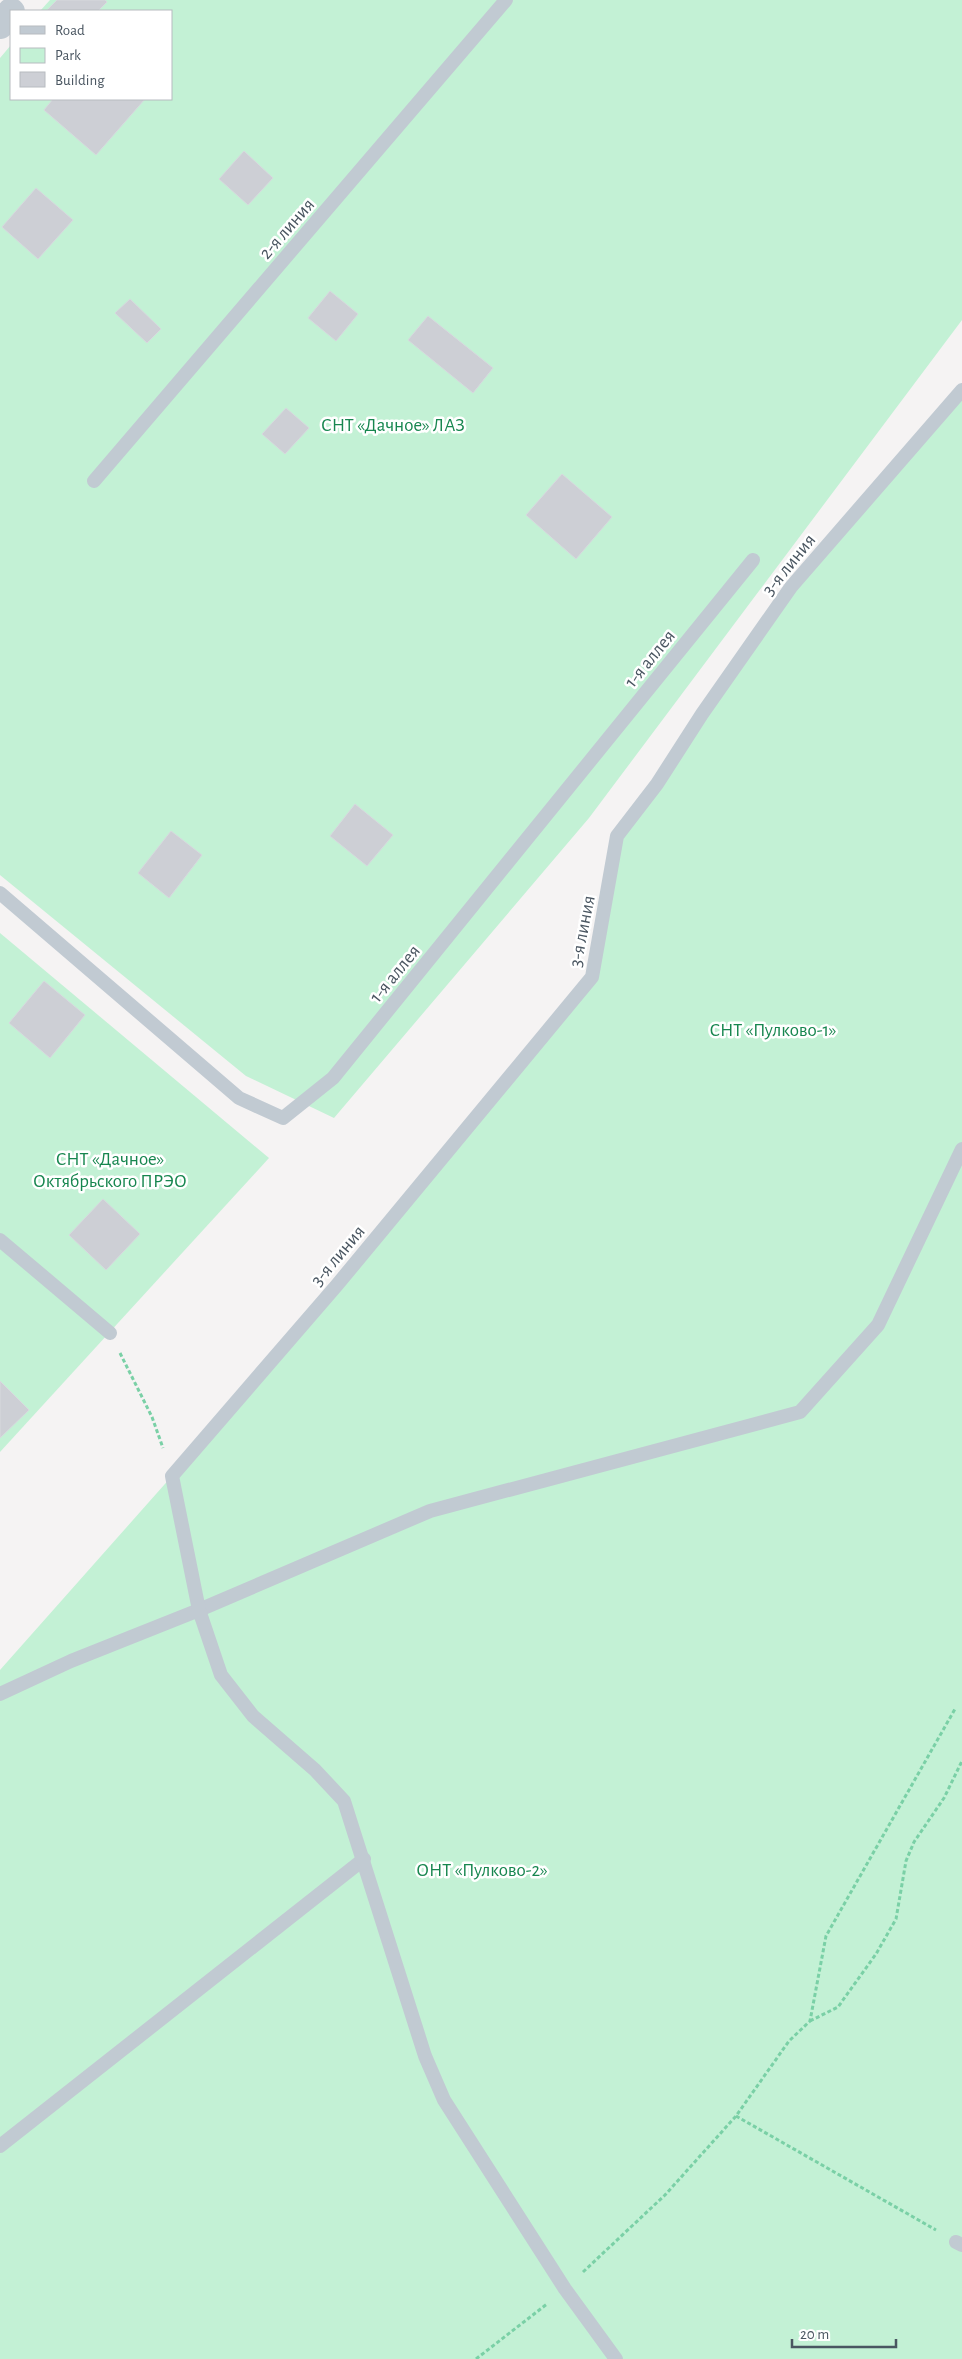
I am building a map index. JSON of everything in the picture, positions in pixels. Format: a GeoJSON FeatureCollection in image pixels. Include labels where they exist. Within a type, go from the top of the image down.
{"type":"FeatureCollection","features":[{"type":"Feature","properties":{"kind":"street"},"geometry":{"type":"LineString","coordinates":[[14,10],[22,0]]}},
{"type":"Feature","properties":{"kind":"street"},"geometry":{"type":"LineString","coordinates":[[0,25],[10,14]]}},
{"type":"Feature","properties":{"kind":"lane","name":"2-я линия"},"geometry":{"type":"LineString","coordinates":[[94,481],[506,0]]}},
{"type":"Feature","properties":{"kind":"lane","name":"3-я линия"},"geometry":{"type":"LineString","coordinates":[[172,1476],[337,1285],[592,977],[617,836],[657,784],[702,714],[791,587],[962,390]]}},
{"type":"Feature","properties":{"kind":"lane","name":"1-я аллея"},"geometry":{"type":"LineString","coordinates":[[0,893],[238,1098],[283,1118],[333,1078],[753,560]]}},
{"type":"Feature","properties":{"kind":"lane"},"geometry":{"type":"LineString","coordinates":[[0,1694],[71,1660],[198,1610],[430,1511],[800,1412],[878,1325],[962,1149]]}},
{"type":"Feature","properties":{"kind":"lane"},"geometry":{"type":"LineString","coordinates":[[0,1240],[110,1333]]}},
{"type":"Feature","properties":{"kind":"lane"},"geometry":{"type":"LineString","coordinates":[[172,1476],[198,1610],[221,1675],[253,1716],[315,1770],[344,1801],[364,1859],[425,2056],[444,2100],[565,2289],[616,2359]]}},
{"type":"Feature","properties":{"kind":"lane"},"geometry":{"type":"LineString","coordinates":[[0,2146],[364,1859]]}},
{"type":"Feature","properties":{"kind":"path"},"geometry":{"type":"LineString","coordinates":[[110,1333],[152,1417],[172,1476]]}},
{"type":"Feature","properties":{"kind":"path"},"geometry":{"type":"LineString","coordinates":[[810,2021],[826,1936],[955,1709]]}},
{"type":"Feature","properties":{"kind":"path"},"geometry":{"type":"LineString","coordinates":[[476,2359],[565,2289],[665,2195],[736,2116],[789,2040],[810,2021],[838,2007],[876,1954],[896,1920],[906,1861],[914,1842],[944,1798],[962,1760]]}},
{"type":"Feature","properties":{"kind":"path"},"geometry":{"type":"LineString","coordinates":[[736,2116],[959,2243]]}},
{"type":"Feature","properties":{"kind":"green space","name":"СНТ «Дачное» ЛАЗ"},"geometry":{"type":"Polygon","coordinates":[[[50,0],[962,0],[962,320],[589,818],[334,1118],[246,1076],[0,875],[0,58],[10,46],[10,100],[172,100],[172,10],[41,10],[50,0]]]}},
{"type":"Feature","properties":{"kind":"green space","name":"ОНТ «Пулково-2»"},"geometry":{"type":"Polygon","coordinates":[[[962,390],[962,2359],[0,2359],[0,1670],[172,1476],[592,977],[617,836],[791,587],[962,390]]]}},
{"type":"Feature","properties":{"kind":"green space","name":"СНТ «Дачное» Октябрьского ПРЭО"},"geometry":{"type":"Polygon","coordinates":[[[0,933],[269,1158],[0,1452],[0,933]]]}},
{"type":"Feature","properties":{"kind":"building"},"geometry":{"type":"Polygon","coordinates":[[[57,0],[105,0],[107,2],[99,10],[47,10],[57,0]]]}},
{"type":"Feature","properties":{"kind":"building"},"geometry":{"type":"Polygon","coordinates":[[[52,100],[144,100],[96,155],[44,110],[52,100]]]}},
{"type":"Feature","properties":{"kind":"building"},"geometry":{"type":"Polygon","coordinates":[[[244,151],[273,178],[248,205],[219,179],[244,151]]]}},
{"type":"Feature","properties":{"kind":"building"},"geometry":{"type":"Polygon","coordinates":[[[36,188],[73,220],[38,259],[2,227],[36,188]]]}},
{"type":"Feature","properties":{"kind":"building"},"geometry":{"type":"Polygon","coordinates":[[[330,291],[358,314],[336,341],[308,318],[330,291]]]}},
{"type":"Feature","properties":{"kind":"building"},"geometry":{"type":"Polygon","coordinates":[[[130,299],[161,329],[147,343],[115,313],[130,299]]]}},
{"type":"Feature","properties":{"kind":"building"},"geometry":{"type":"Polygon","coordinates":[[[428,316],[493,368],[473,393],[408,340],[428,316]]]}},
{"type":"Feature","properties":{"kind":"building"},"geometry":{"type":"Polygon","coordinates":[[[286,408],[309,428],[285,454],[262,434],[286,408]]]}},
{"type":"Feature","properties":{"kind":"building"},"geometry":{"type":"Polygon","coordinates":[[[562,474],[612,517],[576,559],[526,515],[562,474]]]}},
{"type":"Feature","properties":{"kind":"building"},"geometry":{"type":"Polygon","coordinates":[[[355,804],[393,835],[367,866],[330,836],[355,804]]]}},
{"type":"Feature","properties":{"kind":"building"},"geometry":{"type":"Polygon","coordinates":[[[171,831],[202,855],[169,898],[138,873],[171,831]]]}},
{"type":"Feature","properties":{"kind":"building"},"geometry":{"type":"Polygon","coordinates":[[[44,981],[85,1015],[50,1058],[9,1023],[44,981]]]}},
{"type":"Feature","properties":{"kind":"building"},"geometry":{"type":"Polygon","coordinates":[[[103,1199],[140,1234],[106,1270],[69,1235],[103,1199]]]}},
{"type":"Feature","properties":{"kind":"building"},"geometry":{"type":"Polygon","coordinates":[[[0,1381],[29,1410],[0,1438],[0,1381]]]}},
{"type":"Feature","properties":{"kind":"park label","name":"СНТ «Пулково-1»"},"geometry":{"type":"Point","coordinates":[773,1029]}}]}
